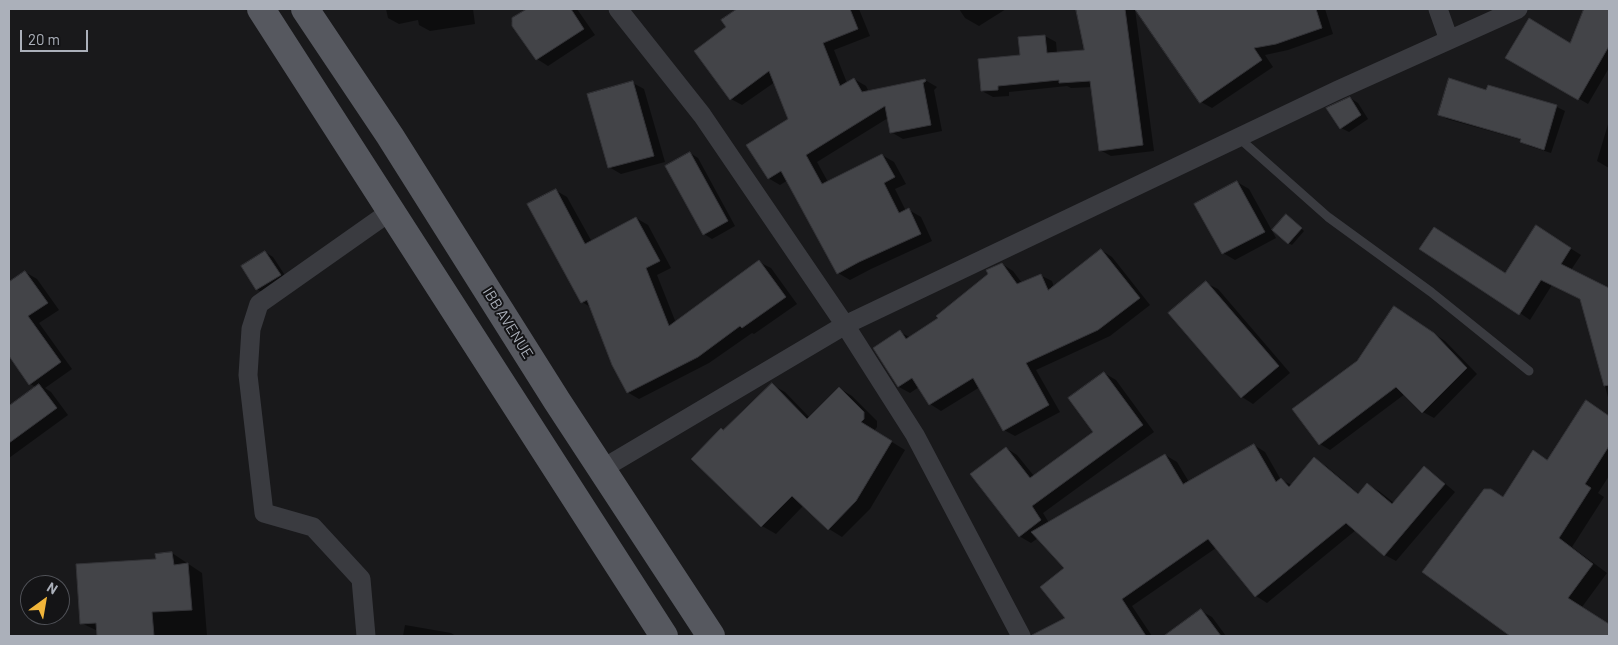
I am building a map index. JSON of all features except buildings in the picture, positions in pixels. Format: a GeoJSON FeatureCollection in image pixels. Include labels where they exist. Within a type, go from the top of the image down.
{"type":"FeatureCollection","features":[{"type":"Feature","properties":{"kind":"main road"},"geometry":{"type":"LineString","coordinates":[[261,9],[664,636]]}},
{"type":"Feature","properties":{"kind":"main road","name":"IBB AVENUE"},"geometry":{"type":"LineString","coordinates":[[305,9],[390,136],[602,469],[711,636]]}},
{"type":"Feature","properties":{"kind":"street"},"geometry":{"type":"LineString","coordinates":[[618,9],[702,115],[845,325],[916,435],[1021,636]]}},
{"type":"Feature","properties":{"kind":"street"},"geometry":{"type":"LineString","coordinates":[[1438,9],[1449,40]]}},
{"type":"Feature","properties":{"kind":"street"},"geometry":{"type":"LineString","coordinates":[[602,469],[845,325],[1238,138],[1518,9]]}},
{"type":"Feature","properties":{"kind":"street"},"geometry":{"type":"LineString","coordinates":[[366,636],[362,579],[313,527],[264,513],[248,375],[251,329],[259,304],[391,211]]}},
{"type":"Feature","properties":{"kind":"lane"},"geometry":{"type":"LineString","coordinates":[[1238,138],[1328,217],[1432,292],[1530,371]]}}]}
